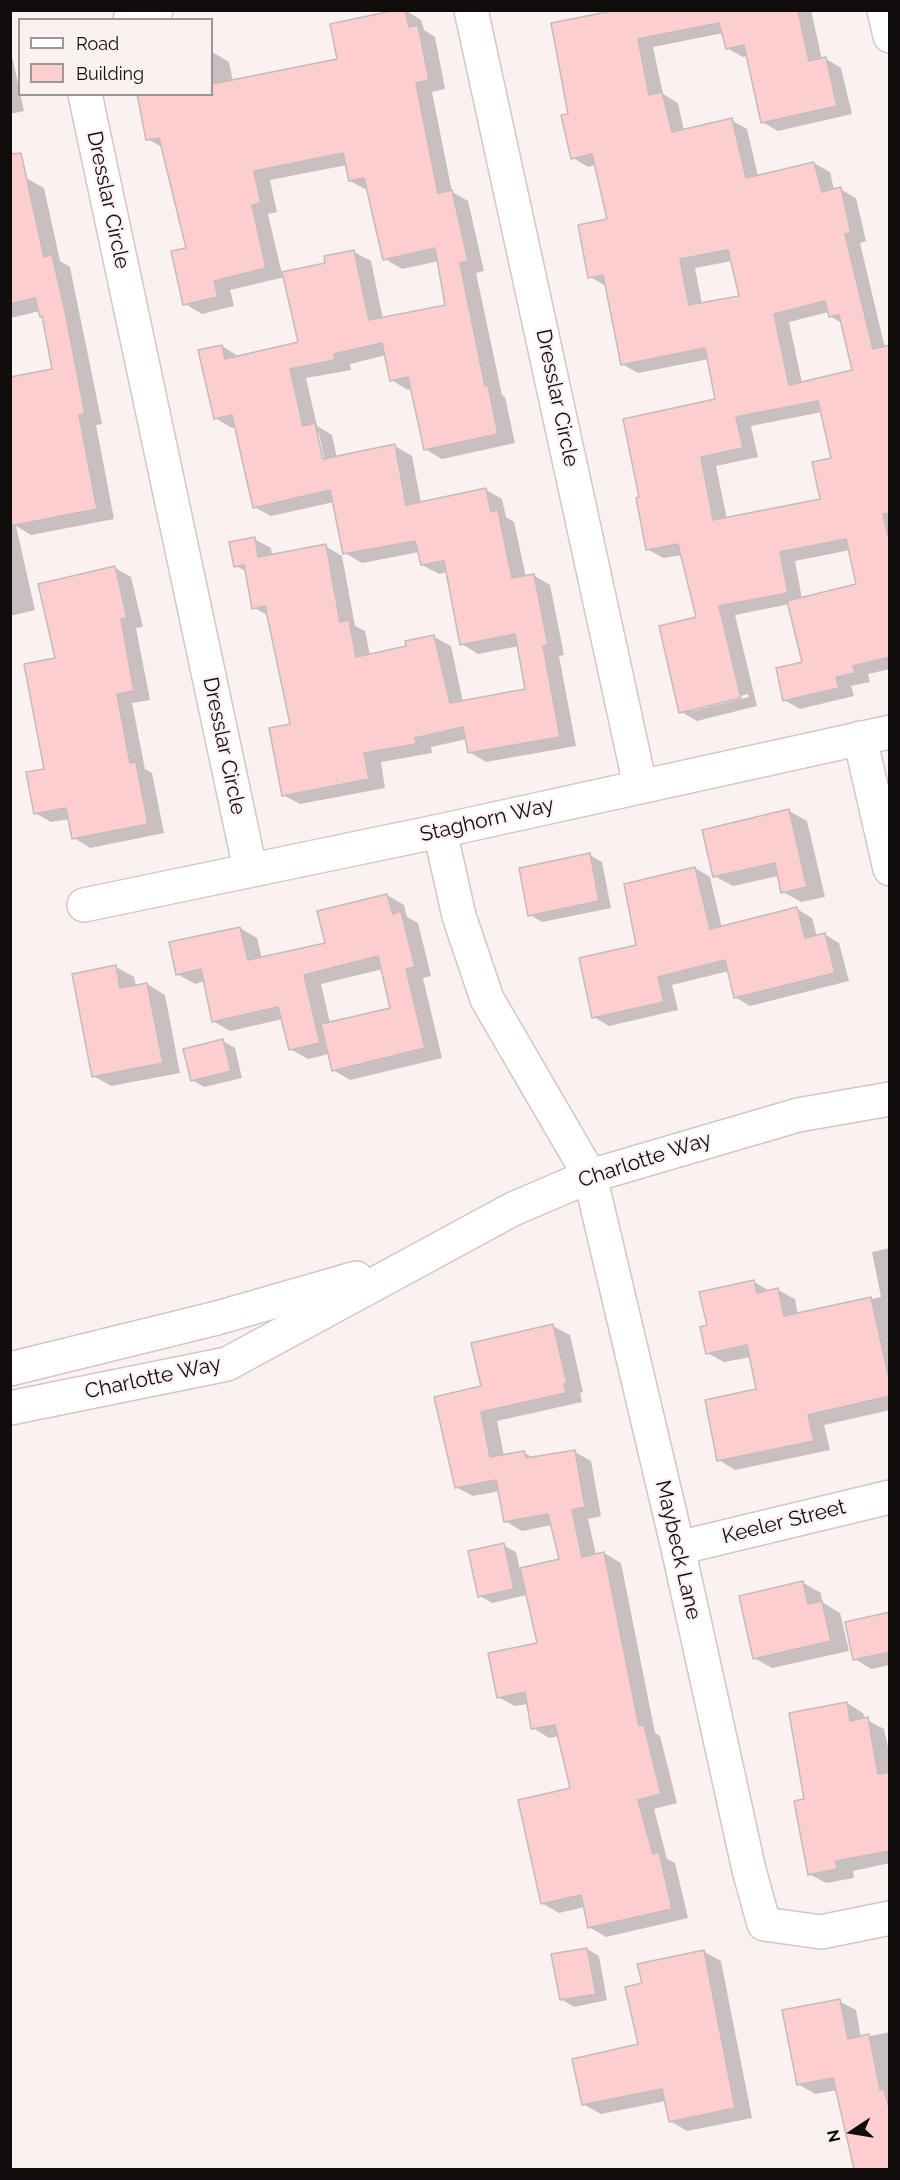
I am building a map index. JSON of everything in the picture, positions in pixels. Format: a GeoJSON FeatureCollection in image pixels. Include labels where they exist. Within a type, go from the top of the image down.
{"type":"FeatureCollection","features":[{"type":"Feature","properties":{"kind":"street"},"geometry":{"type":"LineString","coordinates":[[135,18],[156,10]]}},
{"type":"Feature","properties":{"kind":"street","name":"Dresslar Circle"},"geometry":{"type":"LineString","coordinates":[[471,10],[640,785]]}},
{"type":"Feature","properties":{"kind":"street"},"geometry":{"type":"LineString","coordinates":[[884,10],[890,36]]}},
{"type":"Feature","properties":{"kind":"street","name":"Dresslar Circle"},"geometry":{"type":"LineString","coordinates":[[86,96],[250,869]]}},
{"type":"Feature","properties":{"kind":"street"},"geometry":{"type":"LineString","coordinates":[[875,735],[890,869]]}},
{"type":"Feature","properties":{"kind":"street","name":"Staghorn Way"},"geometry":{"type":"LineString","coordinates":[[84,905],[440,831],[640,785],[875,735]]}},
{"type":"Feature","properties":{"kind":"street","name":"Maybeck Lane"},"geometry":{"type":"LineString","coordinates":[[440,831],[459,916],[487,999],[590,1176],[764,1924],[821,1932],[890,1918]]}},
{"type":"Feature","properties":{"kind":"street","name":"Charlotte Way"},"geometry":{"type":"LineString","coordinates":[[10,1408],[227,1364],[513,1209],[590,1176],[798,1115],[890,1099]]}},
{"type":"Feature","properties":{"kind":"street","name":"Charlotte Way"},"geometry":{"type":"LineString","coordinates":[[10,1369],[217,1318],[415,1261]]}},
{"type":"Feature","properties":{"kind":"street","name":"Keeler Street"},"geometry":{"type":"LineString","coordinates":[[678,1548],[890,1497]]}},
{"type":"Feature","properties":{"kind":"building"},"geometry":{"type":"Polygon","coordinates":[[[405,10],[409,27],[418,25],[429,80],[416,83],[438,193],[452,190],[468,261],[460,263],[485,386],[488,385],[498,434],[424,450],[408,377],[390,381],[382,343],[334,354],[335,360],[290,369],[303,426],[315,423],[323,459],[395,444],[406,505],[486,488],[491,512],[498,510],[512,578],[534,574],[548,645],[543,646],[560,737],[468,753],[463,727],[415,738],[416,744],[364,753],[369,779],[282,796],[269,728],[290,724],[265,606],[252,609],[244,565],[234,567],[229,542],[255,537],[258,557],[326,544],[340,622],[349,620],[356,657],[406,646],[405,641],[434,635],[450,703],[525,689],[515,634],[460,645],[444,561],[421,565],[415,541],[343,554],[330,490],[253,508],[232,415],[214,419],[198,350],[222,345],[225,359],[298,342],[282,272],[325,263],[324,256],[354,250],[369,320],[445,305],[435,248],[383,260],[364,178],[349,181],[343,153],[254,171],[261,203],[252,205],[266,268],[214,281],[218,297],[183,305],[171,251],[186,248],[159,138],[146,140],[137,96],[213,96],[213,84],[337,59],[330,24],[405,10]]]}},
{"type":"Feature","properties":{"kind":"building"},"geometry":{"type":"Polygon","coordinates":[[[617,10],[798,10],[809,61],[826,57],[837,106],[761,123],[744,45],[726,49],[719,23],[638,39],[649,95],[662,92],[672,132],[732,118],[746,178],[814,162],[822,192],[841,187],[851,233],[845,234],[873,349],[890,345],[890,513],[883,514],[890,544],[890,657],[853,666],[855,673],[836,677],[839,688],[783,701],[776,668],[802,662],[787,601],[856,584],[846,539],[780,552],[788,593],[719,606],[741,698],[679,713],[659,626],[696,617],[678,544],[646,550],[636,498],[639,497],[623,419],[715,399],[705,348],[621,365],[603,275],[588,278],[578,225],[607,219],[592,154],[571,159],[561,115],[568,114],[551,23],[617,10]],[[728,250],[680,259],[689,305],[739,296],[728,250]],[[825,301],[774,314],[789,385],[852,370],[839,315],[829,317],[825,301]],[[818,401],[736,417],[743,448],[701,457],[713,520],[820,499],[812,462],[831,458],[818,401]]]}},
{"type":"Feature","properties":{"kind":"building"},"geometry":{"type":"Polygon","coordinates":[[[21,153],[44,257],[52,255],[65,311],[85,414],[79,415],[97,509],[10,526],[10,377],[52,369],[42,316],[40,317],[35,298],[10,304],[10,154],[21,153]]]}},
{"type":"Feature","properties":{"kind":"building"},"geometry":{"type":"Polygon","coordinates":[[[115,566],[127,618],[121,619],[134,691],[117,694],[130,763],[136,762],[148,824],[72,839],[66,808],[34,814],[26,772],[44,769],[24,664],[55,658],[38,584],[115,566]]]}},
{"type":"Feature","properties":{"kind":"building"},"geometry":{"type":"Polygon","coordinates":[[[789,809],[807,887],[781,893],[775,863],[713,877],[702,830],[789,809]]]}},
{"type":"Feature","properties":{"kind":"building"},"geometry":{"type":"Polygon","coordinates":[[[590,853],[599,901],[528,916],[519,868],[590,853]]]}},
{"type":"Feature","properties":{"kind":"building"},"geometry":{"type":"Polygon","coordinates":[[[695,867],[710,929],[797,907],[805,938],[825,933],[835,973],[734,998],[725,960],[658,977],[664,1002],[592,1018],[579,958],[636,945],[624,884],[695,867]]]}},
{"type":"Feature","properties":{"kind":"building"},"geometry":{"type":"Polygon","coordinates":[[[387,894],[393,914],[401,911],[415,967],[406,969],[425,1048],[332,1071],[321,1024],[390,1008],[378,956],[304,975],[320,1043],[289,1050],[278,1007],[212,1022],[201,969],[176,975],[169,942],[240,927],[248,960],[325,943],[317,911],[387,894]]]}},
{"type":"Feature","properties":{"kind":"building"},"geometry":{"type":"Polygon","coordinates":[[[116,965],[120,988],[147,983],[163,1063],[92,1077],[72,974],[116,965]]]}},
{"type":"Feature","properties":{"kind":"building"},"geometry":{"type":"Polygon","coordinates":[[[223,1039],[231,1071],[191,1081],[183,1049],[223,1039]]]}},
{"type":"Feature","properties":{"kind":"building"},"geometry":{"type":"Polygon","coordinates":[[[754,1280],[757,1293],[778,1288],[784,1316],[871,1297],[890,1383],[890,1396],[808,1415],[814,1441],[717,1461],[705,1400],[756,1389],[747,1345],[706,1354],[700,1327],[707,1325],[699,1292],[754,1280]]]}},
{"type":"Feature","properties":{"kind":"building"},"geometry":{"type":"Polygon","coordinates":[[[553,1324],[567,1383],[564,1384],[566,1393],[481,1412],[490,1457],[524,1451],[526,1458],[575,1450],[585,1507],[572,1510],[582,1557],[604,1552],[639,1726],[644,1725],[661,1794],[638,1800],[653,1854],[659,1852],[672,1909],[588,1928],[581,1895],[541,1904],[518,1800],[570,1788],[555,1725],[531,1729],[525,1692],[497,1698],[488,1653],[537,1643],[520,1568],[559,1559],[548,1514],[504,1522],[496,1480],[455,1488],[434,1397],[481,1386],[471,1343],[553,1324]]]}},
{"type":"Feature","properties":{"kind":"building"},"geometry":{"type":"Polygon","coordinates":[[[504,1543],[514,1589],[478,1597],[468,1551],[504,1543]]]}},
{"type":"Feature","properties":{"kind":"building"},"geometry":{"type":"Polygon","coordinates":[[[803,1581],[808,1604],[822,1601],[831,1641],[753,1659],[739,1596],[803,1581]]]}},
{"type":"Feature","properties":{"kind":"building"},"geometry":{"type":"Polygon","coordinates":[[[890,1612],[890,1652],[853,1660],[845,1622],[890,1612]]]}},
{"type":"Feature","properties":{"kind":"building"},"geometry":{"type":"Polygon","coordinates":[[[847,1702],[850,1721],[868,1717],[878,1774],[890,1772],[890,1851],[836,1861],[837,1869],[808,1875],[794,1801],[804,1799],[789,1713],[847,1702]]]}},
{"type":"Feature","properties":{"kind":"building"},"geometry":{"type":"Polygon","coordinates":[[[587,1948],[596,1994],[560,2000],[551,1954],[587,1948]]]}},
{"type":"Feature","properties":{"kind":"building"},"geometry":{"type":"Polygon","coordinates":[[[704,1950],[735,2108],[669,2122],[662,2089],[582,2105],[572,2059],[638,2044],[625,1987],[642,1983],[637,1964],[704,1950]]]}},
{"type":"Feature","properties":{"kind":"building"},"geometry":{"type":"Polygon","coordinates":[[[840,1999],[848,2039],[869,2034],[880,2090],[884,2089],[890,2112],[890,2169],[854,2169],[833,2078],[797,2085],[782,2010],[840,1999]]]}}]}
